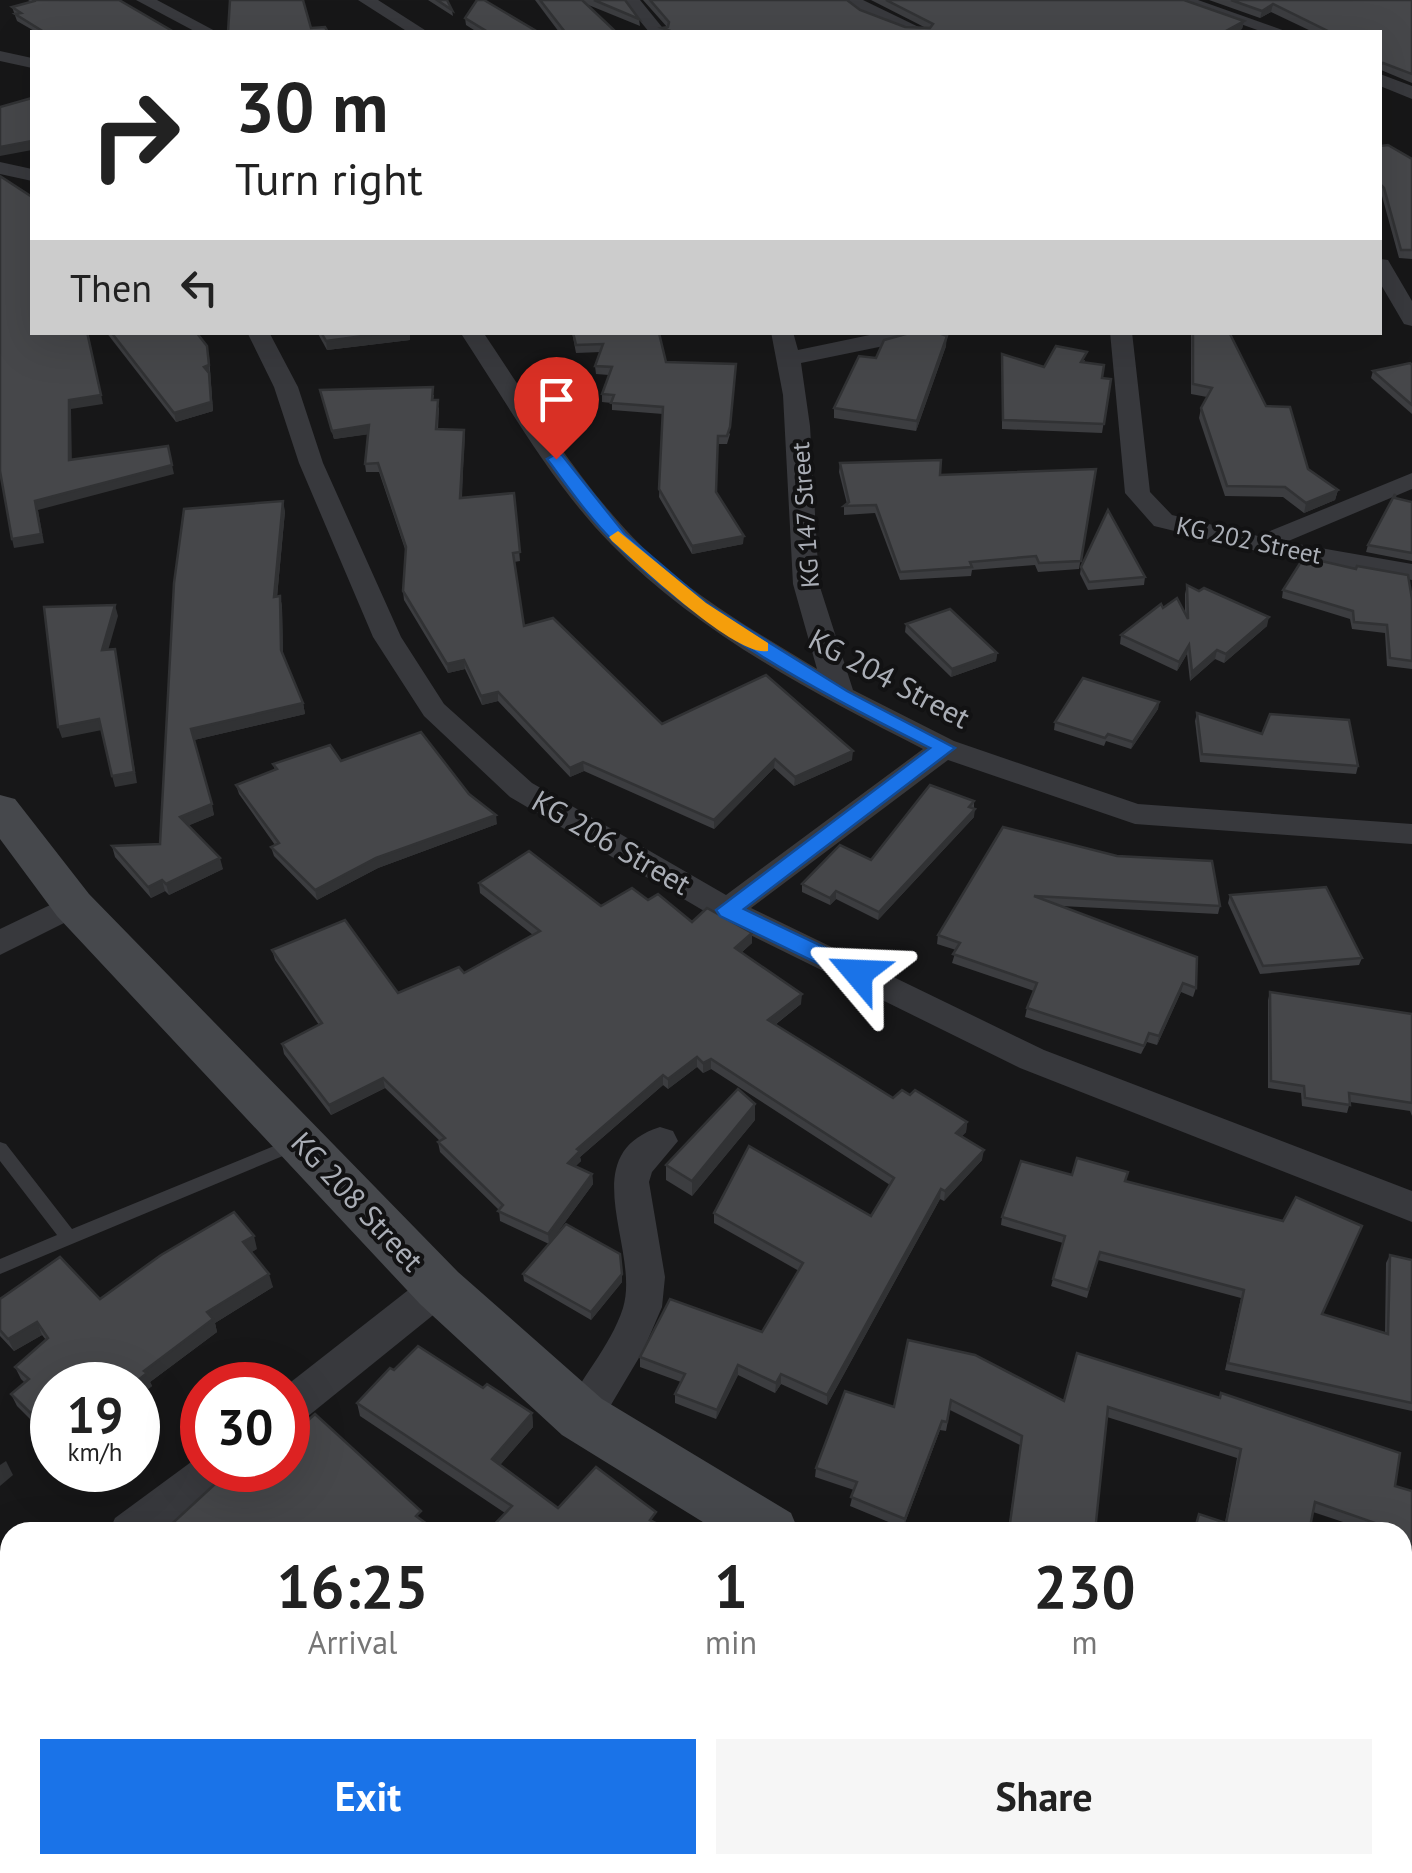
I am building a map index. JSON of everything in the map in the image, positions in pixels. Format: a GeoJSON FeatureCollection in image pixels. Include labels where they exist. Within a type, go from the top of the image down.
{"type":"FeatureCollection","features":[{"type":"Feature","properties":{"kind":"street"},"geometry":{"type":"LineString","coordinates":[[144,0],[204,30]]}},
{"type":"Feature","properties":{"kind":"street"},"geometry":{"type":"LineString","coordinates":[[366,0],[416,30]]}},
{"type":"Feature","properties":{"kind":"street"},"geometry":{"type":"LineString","coordinates":[[630,0],[656,30]]}},
{"type":"Feature","properties":{"kind":"street"},"geometry":{"type":"LineString","coordinates":[[851,0],[883,19],[914,30]]}},
{"type":"Feature","properties":{"kind":"street"},"geometry":{"type":"LineString","coordinates":[[1181,0],[1272,30]]}},
{"type":"Feature","properties":{"kind":"street"},"geometry":{"type":"LineString","coordinates":[[0,56],[30,63]]}},
{"type":"Feature","properties":{"kind":"street"},"geometry":{"type":"LineString","coordinates":[[1382,80],[1412,93]]}},
{"type":"Feature","properties":{"kind":"street"},"geometry":{"type":"LineString","coordinates":[[0,168],[30,175]]}},
{"type":"Feature","properties":{"kind":"street"},"geometry":{"type":"LineString","coordinates":[[1382,268],[1412,318]]}},
{"type":"Feature","properties":{"kind":"street","name":"KG 206 Street"},"geometry":{"type":"LineString","coordinates":[[260,335],[286,387],[312,463],[387,637],[434,710],[520,790],[728,910],[1066,1074],[1412,1207]]}},
{"type":"Feature","properties":{"kind":"street","name":"KG 204 Street"},"geometry":{"type":"LineString","coordinates":[[473,335],[567,474],[619,538],[699,608],[840,695],[944,748],[1135,814],[1412,834]]}},
{"type":"Feature","properties":{"kind":"street","name":"KG 147 Street"},"geometry":{"type":"LineString","coordinates":[[783,335],[800,435],[806,586],[840,695]]}},
{"type":"Feature","properties":{"kind":"street"},"geometry":{"type":"LineString","coordinates":[[790,359],[904,335]]}},
{"type":"Feature","properties":{"kind":"street","name":"KG 202 Street"},"geometry":{"type":"LineString","coordinates":[[1121,335],[1138,493],[1162,521],[1412,572]]}},
{"type":"Feature","properties":{"kind":"street"},"geometry":{"type":"LineString","coordinates":[[1262,544],[1298,525],[1412,480]]}},
{"type":"Feature","properties":{"kind":"street"},"geometry":{"type":"LineString","coordinates":[[728,910],[944,748]]}},
{"type":"Feature","properties":{"kind":"street","name":"KG 208 Street"},"geometry":{"type":"LineString","coordinates":[[4,821],[73,905],[439,1288],[582,1416],[754,1522]]}},
{"type":"Feature","properties":{"kind":"street"},"geometry":{"type":"LineString","coordinates":[[0,943],[73,905]]}},
{"type":"Feature","properties":{"kind":"street"},"geometry":{"type":"LineString","coordinates":[[582,1416],[621,1350],[646,1297],[643,1241],[629,1194],[634,1169],[660,1141]]}},
{"type":"Feature","properties":{"kind":"street"},"geometry":{"type":"LineString","coordinates":[[310,1391],[439,1288]]}},
{"type":"Feature","properties":{"kind":"street"},"geometry":{"type":"LineString","coordinates":[[143,1522],[181,1492]]}},
{"type":"Feature","properties":{"kind":"lane"},"geometry":{"type":"LineString","coordinates":[[0,1266],[300,1142]]}},
{"type":"Feature","properties":{"kind":"lane"},"geometry":{"type":"LineString","coordinates":[[0,1149],[69,1238]]}},
{"type":"Feature","properties":{"kind":"building"},"geometry":{"type":"Polygon","coordinates":[[[119,0],[171,30],[41,30],[15,14],[21,13],[12,7],[34,1],[119,0]]]}},
{"type":"Feature","properties":{"kind":"building"},"geometry":{"type":"Polygon","coordinates":[[[230,0],[303,0],[311,28],[327,30],[228,30],[230,0]]]}},
{"type":"Feature","properties":{"kind":"building"},"geometry":{"type":"Polygon","coordinates":[[[477,0],[484,0],[535,30],[485,30],[465,18],[477,0]]]}},
{"type":"Feature","properties":{"kind":"building"},"geometry":{"type":"Polygon","coordinates":[[[540,0],[582,0],[614,30],[563,30],[540,0]]]}},
{"type":"Feature","properties":{"kind":"building"},"geometry":{"type":"Polygon","coordinates":[[[594,0],[625,0],[639,19],[594,0]]]}},
{"type":"Feature","properties":{"kind":"building"},"geometry":{"type":"Polygon","coordinates":[[[650,0],[847,0],[860,10],[905,27],[930,28],[933,24],[886,0],[1184,0],[1244,21],[1228,30],[662,28],[668,27],[669,22],[650,0]]]}},
{"type":"Feature","properties":{"kind":"building"},"geometry":{"type":"Polygon","coordinates":[[[1231,0],[1412,0],[1412,74],[1382,64],[1382,30],[1326,30],[1273,4],[1262,11],[1231,0]]]}},
{"type":"Feature","properties":{"kind":"building"},"geometry":{"type":"Polygon","coordinates":[[[30,99],[30,141],[0,147],[0,107],[30,99]]]}},
{"type":"Feature","properties":{"kind":"building"},"geometry":{"type":"Polygon","coordinates":[[[1388,145],[1412,159],[1412,250],[1401,250],[1382,186],[1382,146],[1388,145]]]}},
{"type":"Feature","properties":{"kind":"building"},"geometry":{"type":"Polygon","coordinates":[[[0,176],[30,196],[30,335],[88,335],[101,395],[69,400],[69,460],[168,446],[172,465],[35,501],[41,534],[12,539],[0,471],[0,176]]]}},
{"type":"Feature","properties":{"kind":"building"},"geometry":{"type":"Polygon","coordinates":[[[113,335],[198,335],[207,346],[209,365],[204,367],[209,373],[211,402],[174,413],[113,335]]]}},
{"type":"Feature","properties":{"kind":"building"},"geometry":{"type":"Polygon","coordinates":[[[323,335],[370,335],[326,341],[323,335]]]}},
{"type":"Feature","properties":{"kind":"building"},"geometry":{"type":"Polygon","coordinates":[[[574,335],[659,335],[666,362],[736,364],[730,427],[727,436],[718,436],[716,492],[744,536],[692,546],[659,489],[663,407],[611,403],[614,395],[602,394],[612,367],[595,366],[603,344],[576,345],[574,335]]]}},
{"type":"Feature","properties":{"kind":"building"},"geometry":{"type":"Polygon","coordinates":[[[902,335],[947,336],[917,421],[834,408],[859,356],[876,358],[884,340],[902,335]]]}},
{"type":"Feature","properties":{"kind":"building"},"geometry":{"type":"Polygon","coordinates":[[[1193,335],[1230,335],[1266,406],[1290,407],[1308,469],[1338,490],[1306,503],[1285,487],[1227,486],[1201,408],[1212,388],[1193,384],[1193,335]]]}},
{"type":"Feature","properties":{"kind":"building"},"geometry":{"type":"Polygon","coordinates":[[[1056,346],[1087,352],[1081,362],[1104,365],[1102,378],[1111,379],[1104,424],[1003,420],[1002,354],[1044,367],[1056,346]]]}},
{"type":"Feature","properties":{"kind":"building"},"geometry":{"type":"Polygon","coordinates":[[[1412,365],[1412,405],[1373,371],[1412,365]]]}},
{"type":"Feature","properties":{"kind":"building"},"geometry":{"type":"Polygon","coordinates":[[[433,387],[432,400],[438,400],[436,429],[464,430],[460,498],[514,493],[520,552],[513,553],[524,626],[553,618],[662,724],[766,675],[853,751],[795,777],[775,759],[714,820],[583,762],[570,768],[498,692],[481,696],[464,660],[447,664],[403,591],[406,547],[378,463],[365,464],[369,425],[332,431],[320,390],[433,387]]]}},
{"type":"Feature","properties":{"kind":"building"},"geometry":{"type":"Polygon","coordinates":[[[941,460],[940,475],[1096,469],[1081,561],[1039,563],[1036,556],[970,562],[972,567],[900,572],[876,505],[844,506],[849,502],[840,463],[941,460]]]}},
{"type":"Feature","properties":{"kind":"building"},"geometry":{"type":"Polygon","coordinates":[[[1395,494],[1395,498],[1412,502],[1412,553],[1368,545],[1395,494]]]}},
{"type":"Feature","properties":{"kind":"building"},"geometry":{"type":"Polygon","coordinates":[[[283,501],[274,597],[280,596],[281,650],[303,703],[191,729],[212,804],[180,817],[220,858],[166,884],[162,880],[148,887],[112,846],[160,844],[174,583],[184,509],[283,501]]]}},
{"type":"Feature","properties":{"kind":"building"},"geometry":{"type":"Polygon","coordinates":[[[1108,510],[1145,577],[1089,582],[1081,567],[1108,510]]]}},
{"type":"Feature","properties":{"kind":"building"},"geometry":{"type":"Polygon","coordinates":[[[1304,557],[1408,575],[1412,661],[1390,658],[1387,625],[1354,622],[1353,611],[1283,590],[1304,557]]]}},
{"type":"Feature","properties":{"kind":"building"},"geometry":{"type":"Polygon","coordinates":[[[1187,585],[1199,591],[1204,588],[1269,617],[1226,654],[1217,650],[1192,672],[1189,645],[1179,662],[1121,635],[1161,604],[1163,608],[1177,598],[1188,619],[1187,585]]]}},
{"type":"Feature","properties":{"kind":"building"},"geometry":{"type":"Polygon","coordinates":[[[115,605],[102,650],[115,649],[134,772],[112,776],[99,719],[58,727],[44,607],[115,605]]]}},
{"type":"Feature","properties":{"kind":"building"},"geometry":{"type":"Polygon","coordinates":[[[950,609],[997,653],[952,669],[906,624],[950,609]]]}},
{"type":"Feature","properties":{"kind":"building"},"geometry":{"type":"Polygon","coordinates":[[[1083,678],[1159,702],[1133,742],[1108,734],[1105,738],[1055,722],[1083,678]]]}},
{"type":"Feature","properties":{"kind":"building"},"geometry":{"type":"Polygon","coordinates":[[[1197,713],[1262,734],[1270,714],[1349,720],[1358,766],[1202,754],[1197,713]]]}},
{"type":"Feature","properties":{"kind":"building"},"geometry":{"type":"Polygon","coordinates":[[[421,732],[469,794],[496,815],[376,858],[315,890],[271,847],[279,843],[236,785],[277,769],[273,764],[330,745],[341,761],[421,732]]]}},
{"type":"Feature","properties":{"kind":"building"},"geometry":{"type":"Polygon","coordinates":[[[930,785],[974,801],[969,807],[975,809],[879,912],[836,891],[830,898],[802,884],[840,845],[871,860],[930,785]]]}},
{"type":"Feature","properties":{"kind":"building"},"geometry":{"type":"Polygon","coordinates":[[[1003,827],[1117,856],[1212,861],[1220,906],[1034,896],[1197,957],[1196,988],[1183,983],[1159,1036],[1149,1033],[1144,1046],[1027,1008],[1037,983],[953,954],[960,943],[938,935],[1003,827]]]}},
{"type":"Feature","properties":{"kind":"building"},"geometry":{"type":"Polygon","coordinates":[[[529,851],[601,906],[632,888],[648,900],[658,894],[692,922],[707,908],[752,933],[735,948],[802,994],[768,1020],[893,1098],[902,1090],[910,1095],[915,1090],[967,1122],[956,1133],[984,1150],[945,1191],[941,1189],[827,1395],[781,1374],[776,1383],[738,1365],[717,1410],[675,1394],[685,1374],[640,1357],[670,1299],[762,1332],[803,1263],[714,1213],[749,1146],[871,1216],[894,1178],[711,1059],[703,1063],[697,1057],[668,1079],[663,1075],[577,1149],[580,1151],[568,1163],[592,1174],[548,1234],[498,1211],[503,1205],[438,1142],[445,1138],[383,1078],[329,1105],[282,1044],[322,1023],[272,950],[345,920],[398,993],[459,967],[464,973],[540,931],[479,883],[529,851]]]}},
{"type":"Feature","properties":{"kind":"building"},"geometry":{"type":"Polygon","coordinates":[[[1326,887],[1362,958],[1263,966],[1230,895],[1326,887]]]}},
{"type":"Feature","properties":{"kind":"building"},"geometry":{"type":"Polygon","coordinates":[[[1270,992],[1412,1014],[1412,1103],[1349,1093],[1350,1105],[1305,1098],[1304,1086],[1271,1081],[1270,992]]]}},
{"type":"Feature","properties":{"kind":"building"},"geometry":{"type":"Polygon","coordinates":[[[738,1089],[755,1104],[692,1181],[666,1165],[738,1089]]]}},
{"type":"Feature","properties":{"kind":"building"},"geometry":{"type":"Polygon","coordinates":[[[1077,1158],[1128,1172],[1125,1181],[1283,1221],[1296,1197],[1362,1226],[1322,1314],[1388,1334],[1390,1255],[1412,1260],[1412,1403],[1228,1363],[1244,1290],[1100,1252],[1088,1290],[1053,1279],[1065,1236],[1002,1217],[1021,1161],[1072,1175],[1077,1158]]]}},
{"type":"Feature","properties":{"kind":"building"},"geometry":{"type":"Polygon","coordinates":[[[234,1212],[254,1236],[243,1242],[269,1274],[207,1312],[213,1319],[156,1362],[30,1362],[30,1413],[11,1394],[29,1379],[15,1367],[48,1338],[37,1322],[8,1339],[0,1330],[0,1299],[60,1257],[100,1299],[161,1255],[234,1212]]]}},
{"type":"Feature","properties":{"kind":"building"},"geometry":{"type":"Polygon","coordinates":[[[566,1224],[620,1254],[622,1274],[591,1312],[523,1274],[566,1224]]]}},
{"type":"Feature","properties":{"kind":"building"},"geometry":{"type":"Polygon","coordinates":[[[908,1340],[975,1355],[1064,1401],[1077,1353],[1220,1398],[1221,1393],[1400,1453],[1395,1486],[1412,1491],[1412,1522],[1372,1522],[1315,1502],[1311,1522],[1226,1522],[1241,1449],[1108,1407],[1096,1522],[1010,1522],[1022,1436],[951,1400],[947,1422],[942,1421],[905,1519],[851,1497],[857,1482],[816,1468],[845,1391],[894,1407],[908,1340]]]}},
{"type":"Feature","properties":{"kind":"building"},"geometry":{"type":"Polygon","coordinates":[[[418,1346],[483,1388],[487,1384],[532,1413],[492,1459],[558,1508],[596,1467],[656,1512],[650,1520],[654,1522],[497,1522],[512,1506],[357,1403],[390,1368],[394,1370],[418,1346]]]}},
{"type":"Feature","properties":{"kind":"building"},"geometry":{"type":"Polygon","coordinates":[[[315,1414],[421,1511],[416,1516],[424,1522],[174,1522],[206,1492],[310,1492],[310,1418],[315,1414]]]}},
{"type":"Feature","properties":{"kind":"building"},"geometry":{"type":"Polygon","coordinates":[[[1199,1514],[1223,1522],[1197,1522],[1199,1514]]]}},
{"type":"Feature","properties":{"kind":"slow traffic"},"geometry":{"type":"LineString","coordinates":[[618,537],[699,608],[762,647]]}},
{"type":"Feature","properties":{"kind":"route"},"geometry":{"type":"LineString","coordinates":[[556,459],[619,538],[699,608],[840,695],[944,748],[728,910],[858,973]]}}]}
